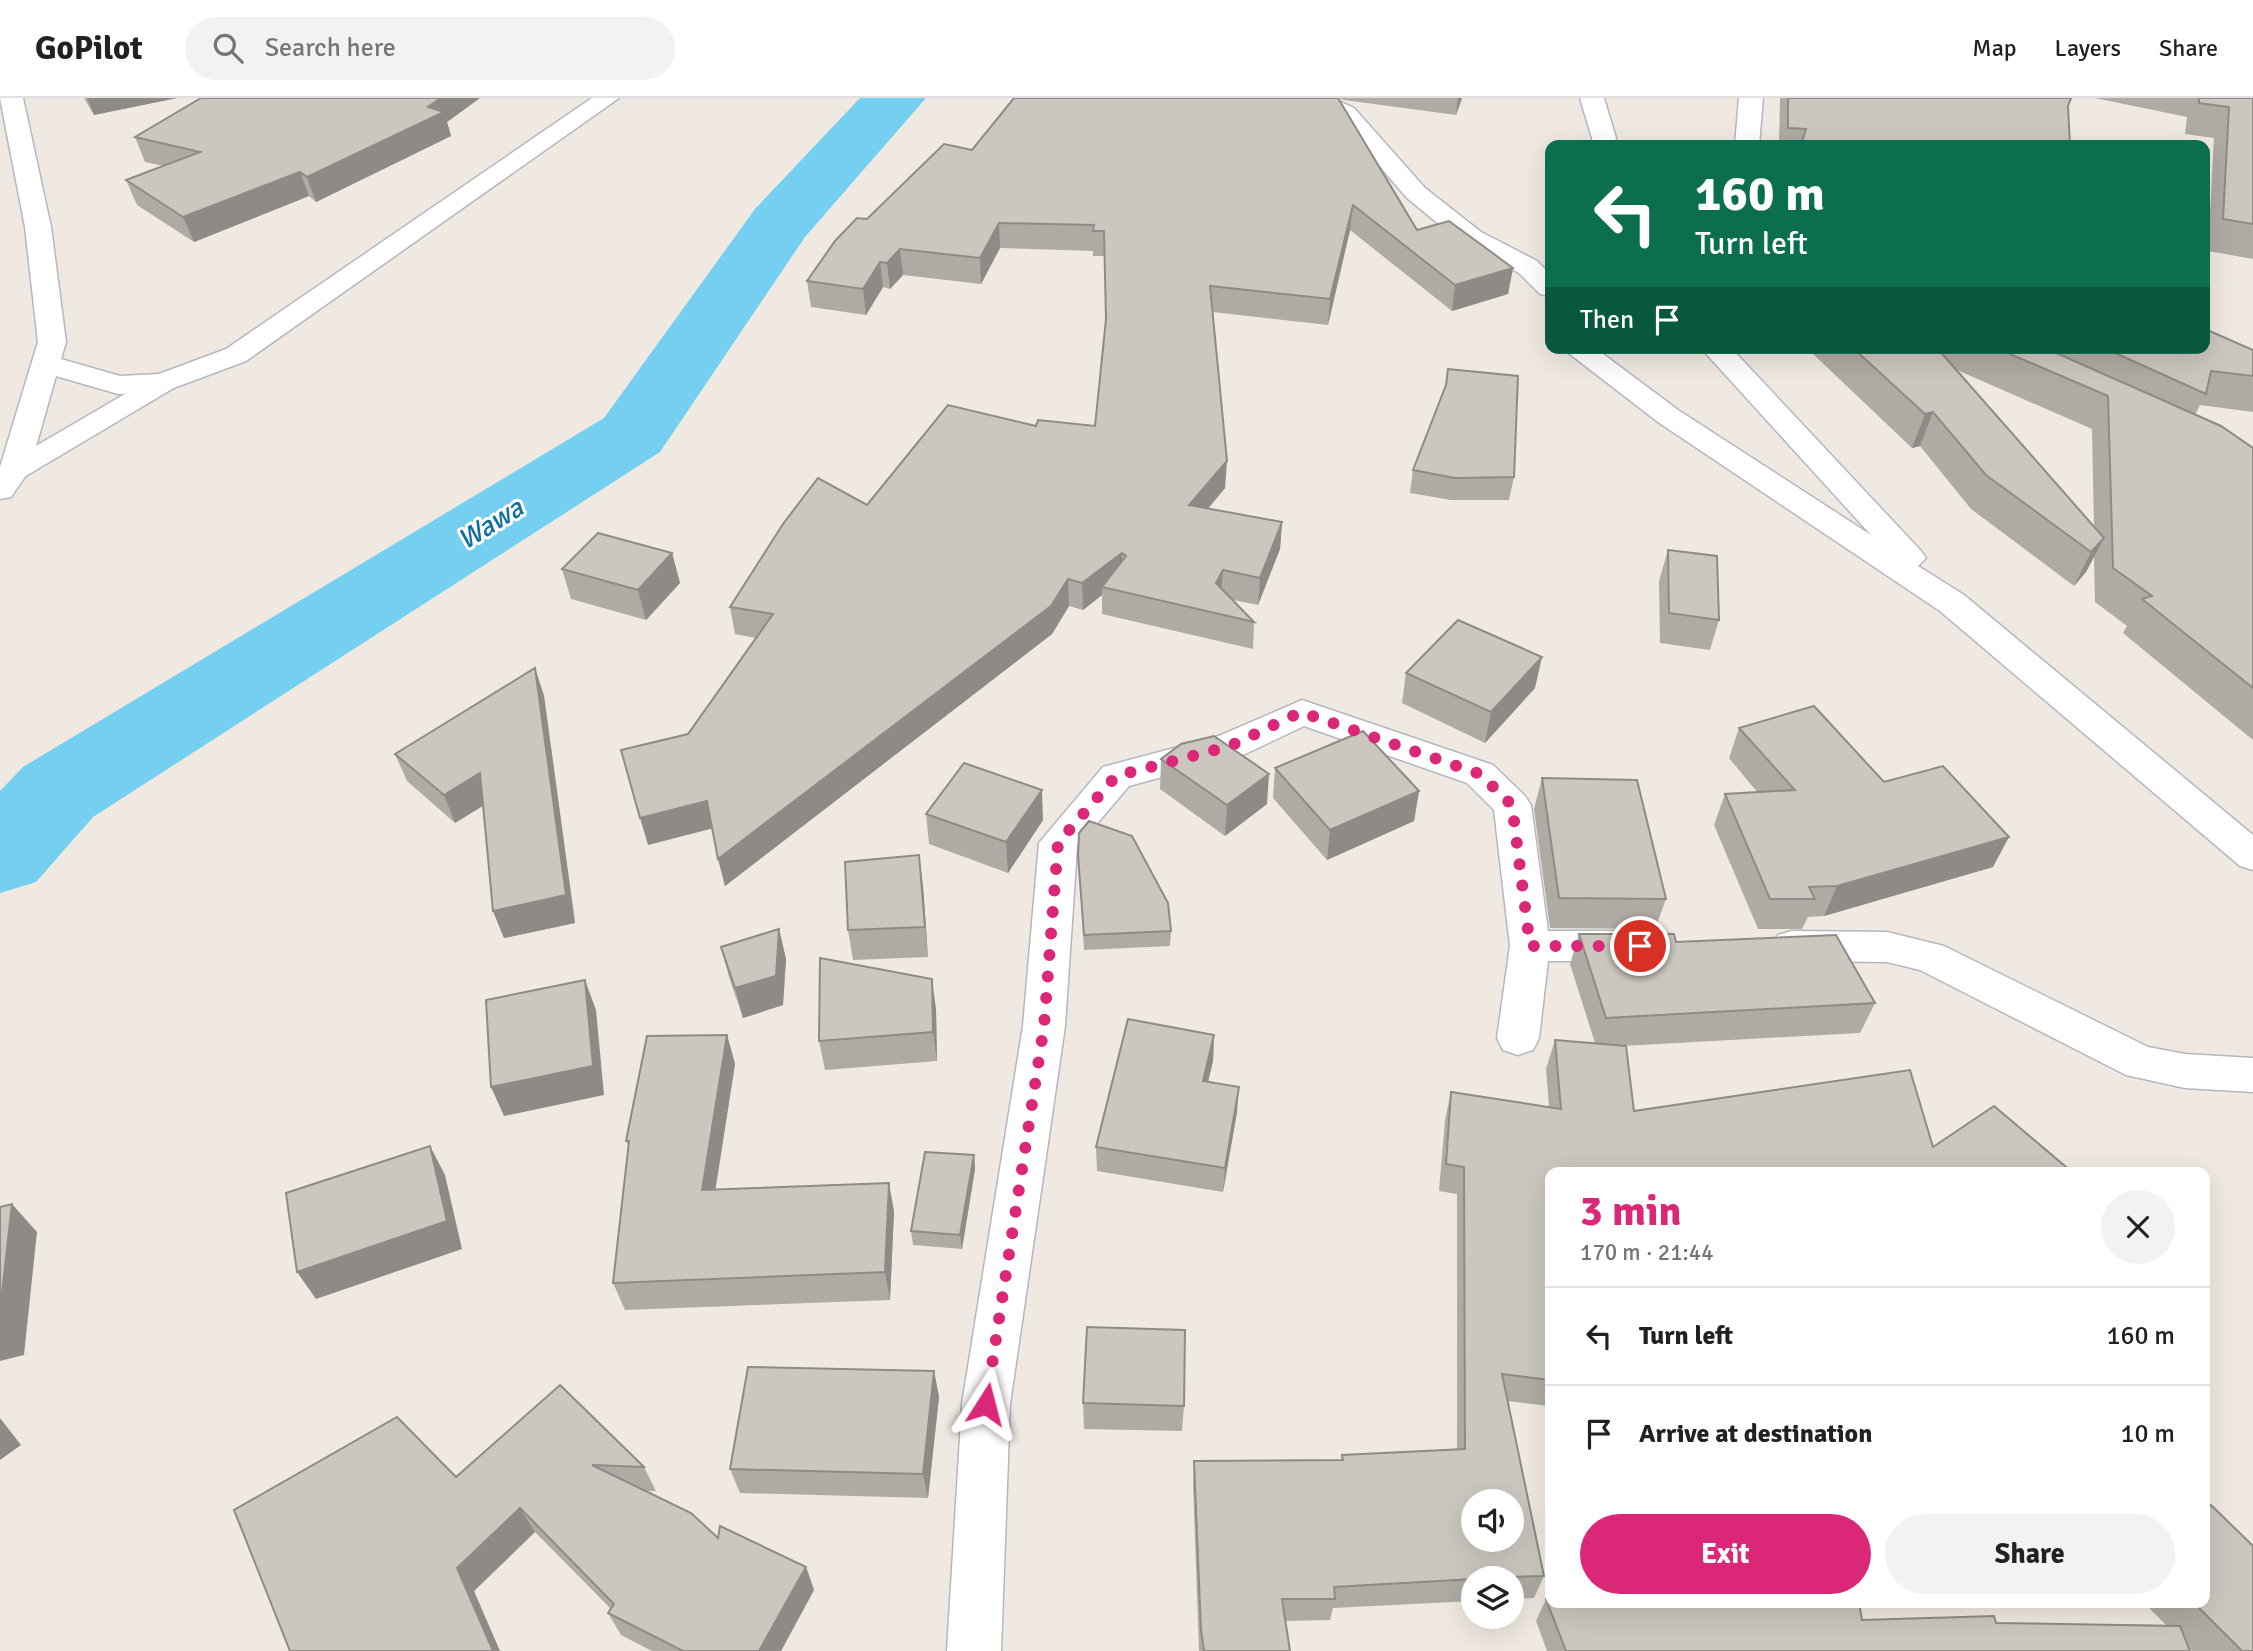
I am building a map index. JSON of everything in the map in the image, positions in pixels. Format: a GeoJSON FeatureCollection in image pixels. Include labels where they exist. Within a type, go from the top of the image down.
{"type":"FeatureCollection","features":[{"type":"Feature","properties":{"kind":"street"},"geometry":{"type":"LineString","coordinates":[[5,479],[52,341],[38,227],[8,127],[11,98]]}},
{"type":"Feature","properties":{"kind":"street"},"geometry":{"type":"LineString","coordinates":[[45,363],[118,385],[163,383],[236,355],[607,98]]}},
{"type":"Feature","properties":{"kind":"street"},"geometry":{"type":"LineString","coordinates":[[1312,98],[1346,113],[1416,193],[1462,230],[1528,267],[1545,284]]}},
{"type":"Feature","properties":{"kind":"street"},"geometry":{"type":"LineString","coordinates":[[1592,98],[1605,140]]}},
{"type":"Feature","properties":{"kind":"street"},"geometry":{"type":"LineString","coordinates":[[1747,140],[1751,98]]}},
{"type":"Feature","properties":{"kind":"street"},"geometry":{"type":"LineString","coordinates":[[1584,354],[1668,416],[1952,603],[2253,856]]}},
{"type":"Feature","properties":{"kind":"street"},"geometry":{"type":"LineString","coordinates":[[1721,354],[1952,603]]}},
{"type":"Feature","properties":{"kind":"street"},"geometry":{"type":"LineString","coordinates":[[974,1651],[986,1404],[1044,1026],[1058,843],[1116,776],[1230,746],[1301,712],[1480,774],[1512,805],[1530,946],[1518,1038]]}},
{"type":"Feature","properties":{"kind":"street"},"geometry":{"type":"LineString","coordinates":[[1530,946],[1667,946]]}},
{"type":"Feature","properties":{"kind":"street"},"geometry":{"type":"LineString","coordinates":[[1750,946],[1887,947],[1930,957],[2141,1063],[2185,1071],[2253,1075]]}},
{"type":"Feature","properties":{"kind":"lane"},"geometry":{"type":"LineString","coordinates":[[5,479],[163,383]]}},
{"type":"Feature","properties":{"kind":"building"},"geometry":{"type":"Polygon","coordinates":[[[201,98],[441,98],[428,107],[444,112],[307,177],[300,172],[183,217],[126,180],[200,152],[135,137],[201,98]]]}},
{"type":"Feature","properties":{"kind":"building"},"geometry":{"type":"Polygon","coordinates":[[[1014,98],[1338,98],[1417,230],[1449,221],[1513,268],[1455,285],[1353,205],[1330,299],[1210,286],[1227,461],[1189,505],[1282,522],[1260,578],[1223,570],[1216,583],[1254,622],[1102,587],[1126,556],[1122,553],[1082,583],[1068,579],[1051,606],[718,859],[707,801],[640,818],[621,750],[688,734],[773,614],[730,607],[783,524],[818,478],[867,505],[948,405],[1036,426],[1038,420],[1095,426],[1106,319],[1104,231],[1093,231],[1094,225],[999,223],[980,258],[900,249],[887,263],[880,262],[863,289],[807,281],[835,241],[857,218],[867,219],[944,144],[972,150],[1014,98]]]}},
{"type":"Feature","properties":{"kind":"building"},"geometry":{"type":"Polygon","coordinates":[[[1788,98],[2071,98],[2068,106],[2070,140],[1803,140],[1806,129],[1788,128],[1788,98]]]}},
{"type":"Feature","properties":{"kind":"building"},"geometry":{"type":"Polygon","coordinates":[[[2199,98],[2253,98],[2253,224],[2223,219],[2229,107],[2199,103],[2199,98]]]}},
{"type":"Feature","properties":{"kind":"building"},"geometry":{"type":"Polygon","coordinates":[[[2210,331],[2253,350],[2253,376],[2211,371],[2206,394],[2117,354],[2210,354],[2210,331]]]}},
{"type":"Feature","properties":{"kind":"building"},"geometry":{"type":"Polygon","coordinates":[[[1860,354],[1942,354],[2104,538],[2091,552],[1986,475],[1933,412],[1925,414],[1860,354]]]}},
{"type":"Feature","properties":{"kind":"building"},"geometry":{"type":"Polygon","coordinates":[[[2010,354],[2059,354],[2221,426],[2253,448],[2253,688],[2142,599],[2152,596],[2113,568],[2108,396],[2010,354]]]}},
{"type":"Feature","properties":{"kind":"building"},"geometry":{"type":"Polygon","coordinates":[[[1448,369],[1518,376],[1514,477],[1455,478],[1413,470],[1446,385],[1448,369]]]}},
{"type":"Feature","properties":{"kind":"building"},"geometry":{"type":"Polygon","coordinates":[[[598,533],[672,553],[638,590],[562,569],[598,533]]]}},
{"type":"Feature","properties":{"kind":"building"},"geometry":{"type":"Polygon","coordinates":[[[1668,550],[1717,556],[1719,620],[1669,613],[1668,550]]]}},
{"type":"Feature","properties":{"kind":"building"},"geometry":{"type":"Polygon","coordinates":[[[1458,620],[1542,657],[1491,712],[1406,673],[1458,620]]]}},
{"type":"Feature","properties":{"kind":"building"},"geometry":{"type":"Polygon","coordinates":[[[535,668],[566,895],[493,911],[480,773],[444,795],[395,754],[535,668]]]}},
{"type":"Feature","properties":{"kind":"building"},"geometry":{"type":"Polygon","coordinates":[[[1814,706],[1884,782],[1943,766],[2009,837],[1837,886],[1809,887],[1815,899],[1770,899],[1725,794],[1795,790],[1739,728],[1814,706]]]}},
{"type":"Feature","properties":{"kind":"building"},"geometry":{"type":"Polygon","coordinates":[[[1363,731],[1419,791],[1330,830],[1275,768],[1363,731]]]}},
{"type":"Feature","properties":{"kind":"building"},"geometry":{"type":"Polygon","coordinates":[[[1214,736],[1269,774],[1227,805],[1161,759],[1181,744],[1214,736]]]}},
{"type":"Feature","properties":{"kind":"building"},"geometry":{"type":"Polygon","coordinates":[[[964,763],[1042,790],[1006,842],[926,814],[964,763]]]}},
{"type":"Feature","properties":{"kind":"building"},"geometry":{"type":"Polygon","coordinates":[[[1542,778],[1637,780],[1666,899],[1559,898],[1542,778]]]}},
{"type":"Feature","properties":{"kind":"building"},"geometry":{"type":"Polygon","coordinates":[[[1089,821],[1132,836],[1168,903],[1171,931],[1084,935],[1078,855],[1079,833],[1089,821]]]}},
{"type":"Feature","properties":{"kind":"building"},"geometry":{"type":"Polygon","coordinates":[[[919,855],[925,927],[848,930],[845,862],[919,855]]]}},
{"type":"Feature","properties":{"kind":"building"},"geometry":{"type":"Polygon","coordinates":[[[779,929],[776,976],[735,988],[721,947],[779,929]]]}},
{"type":"Feature","properties":{"kind":"building"},"geometry":{"type":"Polygon","coordinates":[[[1579,934],[1674,934],[1676,942],[1836,935],[1875,1003],[1606,1018],[1579,934]]]}},
{"type":"Feature","properties":{"kind":"building"},"geometry":{"type":"Polygon","coordinates":[[[820,958],[932,979],[933,1032],[819,1041],[820,958]]]}},
{"type":"Feature","properties":{"kind":"building"},"geometry":{"type":"Polygon","coordinates":[[[585,980],[593,1066],[491,1087],[486,1000],[585,980]]]}},
{"type":"Feature","properties":{"kind":"building"},"geometry":{"type":"Polygon","coordinates":[[[1128,1019],[1214,1035],[1203,1081],[1239,1087],[1225,1168],[1096,1147],[1128,1019]]]}},
{"type":"Feature","properties":{"kind":"building"},"geometry":{"type":"Polygon","coordinates":[[[727,1035],[702,1190],[889,1183],[885,1272],[613,1283],[629,1141],[626,1141],[647,1036],[727,1035]]]}},
{"type":"Feature","properties":{"kind":"building"},"geometry":{"type":"Polygon","coordinates":[[[1555,1040],[1626,1046],[1634,1111],[1910,1070],[1933,1147],[1994,1106],[2066,1167],[1545,1167],[1545,1379],[1502,1374],[1544,1576],[1524,1577],[1524,1566],[1461,1566],[1461,1580],[1334,1587],[1335,1599],[1282,1599],[1290,1651],[1204,1651],[1194,1461],[1343,1460],[1342,1455],[1465,1449],[1464,1167],[1446,1164],[1451,1092],[1561,1109],[1555,1040]]]}},
{"type":"Feature","properties":{"kind":"building"},"geometry":{"type":"Polygon","coordinates":[[[430,1146],[447,1221],[297,1272],[286,1193],[430,1146]]]}},
{"type":"Feature","properties":{"kind":"building"},"geometry":{"type":"Polygon","coordinates":[[[925,1152],[974,1155],[960,1235],[911,1231],[925,1152]]]}},
{"type":"Feature","properties":{"kind":"building"},"geometry":{"type":"Polygon","coordinates":[[[12,1204],[0,1311],[0,1207],[12,1204]]]}},
{"type":"Feature","properties":{"kind":"building"},"geometry":{"type":"Polygon","coordinates":[[[1087,1327],[1185,1330],[1184,1406],[1083,1403],[1087,1327]]]}},
{"type":"Feature","properties":{"kind":"building"},"geometry":{"type":"Polygon","coordinates":[[[748,1367],[934,1371],[923,1474],[730,1469],[748,1367]]]}},
{"type":"Feature","properties":{"kind":"building"},"geometry":{"type":"Polygon","coordinates":[[[560,1385],[644,1467],[592,1465],[691,1513],[718,1538],[720,1526],[806,1567],[759,1651],[683,1651],[608,1613],[614,1604],[520,1508],[457,1568],[493,1651],[290,1651],[234,1510],[397,1417],[456,1477],[560,1385]]]}},
{"type":"Feature","properties":{"kind":"building"},"geometry":{"type":"Polygon","coordinates":[[[2210,1506],[2253,1546],[2253,1651],[2242,1651],[2199,1608],[2210,1608],[2210,1506]]]}},
{"type":"Feature","properties":{"kind":"building"},"geometry":{"type":"Polygon","coordinates":[[[1549,1608],[1860,1608],[1862,1620],[1994,1616],[1996,1623],[2180,1626],[2190,1651],[1566,1651],[1549,1608]]]}},
{"type":"Feature","properties":{"kind":"waterway","name":"Wawa"},"geometry":{"type":"LineString","coordinates":[[0,855],[58,792],[632,435],[779,224],[895,98]]}},
{"type":"Feature","properties":{"kind":"route"},"geometry":{"type":"LineString","coordinates":[[986,1404],[1044,1026],[1058,843],[1116,776],[1230,746],[1301,712],[1480,774],[1512,805],[1530,946],[1640,946]]}}]}
